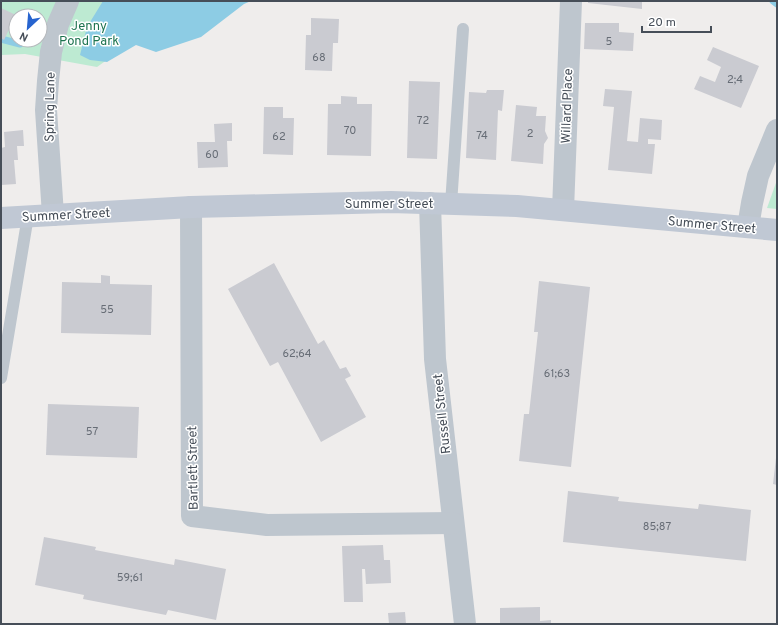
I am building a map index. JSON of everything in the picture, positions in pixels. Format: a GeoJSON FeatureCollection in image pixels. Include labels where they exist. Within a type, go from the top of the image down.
{"type":"FeatureCollection","features":[{"type":"Feature","properties":{"kind":"main road","name":"Summer Street"},"geometry":{"type":"LineString","coordinates":[[1,218],[191,207],[390,202],[517,206],[777,230]]}},
{"type":"Feature","properties":{"kind":"street","name":"Spring Lane"},"geometry":{"type":"LineString","coordinates":[[53,215],[46,110],[48,81],[51,52],[58,24],[68,1]]}},
{"type":"Feature","properties":{"kind":"street","name":"Willard Place"},"geometry":{"type":"LineString","coordinates":[[563,210],[571,1]]}},
{"type":"Feature","properties":{"kind":"street"},"geometry":{"type":"LineString","coordinates":[[748,227],[758,176],[777,130]]}},
{"type":"Feature","properties":{"kind":"street","name":"Russell Street"},"geometry":{"type":"LineString","coordinates":[[440,203],[435,359],[465,624]]}},
{"type":"Feature","properties":{"kind":"street","name":"Bartlett Street"},"geometry":{"type":"LineString","coordinates":[[191,207],[192,516],[266,525],[453,523]]}},
{"type":"Feature","properties":{"kind":"lane"},"geometry":{"type":"LineString","coordinates":[[440,203],[463,29]]}},
{"type":"Feature","properties":{"kind":"lane"},"geometry":{"type":"LineString","coordinates":[[1,378],[28,216]]}},
{"type":"Feature","properties":{"kind":"green space","name":"Jenny Pond Park"},"geometry":{"type":"Polygon","coordinates":[[[1,1],[186,1],[97,67],[25,54],[1,55],[1,1]]]}},
{"type":"Feature","properties":{"kind":"green space"},"geometry":{"type":"Polygon","coordinates":[[[777,180],[777,209],[767,208],[777,180]]]}},
{"type":"Feature","properties":{"kind":"water"},"geometry":{"type":"Polygon","coordinates":[[[103,1],[251,1],[244,4],[201,37],[156,52],[136,45],[107,62],[90,60],[80,55],[87,27],[103,1]]]}},
{"type":"Feature","properties":{"kind":"building"},"geometry":{"type":"Polygon","coordinates":[[[588,1],[642,1],[642,9],[588,3],[588,1]]]}},
{"type":"Feature","properties":{"kind":"building"},"geometry":{"type":"Polygon","coordinates":[[[1,8],[8,11],[8,32],[4,40],[1,38],[1,8]]]}},
{"type":"Feature","properties":{"kind":"building"},"geometry":{"type":"Polygon","coordinates":[[[311,18],[339,19],[338,43],[333,43],[332,71],[305,70],[306,35],[311,35],[311,18]]]}},
{"type":"Feature","properties":{"kind":"building"},"geometry":{"type":"Polygon","coordinates":[[[585,23],[619,23],[619,32],[634,33],[633,51],[584,49],[585,23]]]}},
{"type":"Feature","properties":{"kind":"building"},"geometry":{"type":"Polygon","coordinates":[[[713,47],[759,66],[741,108],[694,89],[700,76],[715,82],[721,67],[707,60],[713,47]]]}},
{"type":"Feature","properties":{"kind":"building"},"geometry":{"type":"Polygon","coordinates":[[[409,81],[440,82],[437,159],[407,158],[409,81]]]}},
{"type":"Feature","properties":{"kind":"building"},"geometry":{"type":"Polygon","coordinates":[[[605,89],[632,91],[627,141],[638,142],[640,118],[662,120],[661,140],[648,139],[648,144],[655,144],[652,174],[608,170],[614,107],[603,106],[605,89]]]}},
{"type":"Feature","properties":{"kind":"building"},"geometry":{"type":"Polygon","coordinates":[[[487,90],[504,90],[502,111],[498,110],[496,160],[466,158],[469,92],[486,93],[487,90]]]}},
{"type":"Feature","properties":{"kind":"building"},"geometry":{"type":"Polygon","coordinates":[[[341,96],[357,97],[357,104],[372,104],[371,156],[327,155],[328,104],[341,104],[341,96]]]}},
{"type":"Feature","properties":{"kind":"building"},"geometry":{"type":"Polygon","coordinates":[[[516,105],[537,107],[536,116],[546,116],[545,131],[548,138],[544,144],[543,164],[511,161],[516,105]]]}},
{"type":"Feature","properties":{"kind":"building"},"geometry":{"type":"Polygon","coordinates":[[[264,107],[283,107],[283,118],[294,118],[293,155],[263,154],[264,107]]]}},
{"type":"Feature","properties":{"kind":"building"},"geometry":{"type":"Polygon","coordinates":[[[232,123],[232,141],[227,141],[228,167],[198,168],[197,142],[215,142],[214,124],[232,123]]]}},
{"type":"Feature","properties":{"kind":"building"},"geometry":{"type":"Polygon","coordinates":[[[23,130],[24,146],[17,146],[18,160],[14,160],[16,184],[1,185],[1,148],[5,147],[4,132],[23,130]]]}},
{"type":"Feature","properties":{"kind":"building"},"geometry":{"type":"Polygon","coordinates":[[[274,263],[318,344],[324,340],[340,369],[346,367],[351,376],[345,379],[366,417],[321,442],[278,362],[270,366],[228,289],[274,263]]]}},
{"type":"Feature","properties":{"kind":"building"},"geometry":{"type":"Polygon","coordinates":[[[101,275],[110,276],[110,284],[152,285],[151,335],[61,333],[62,282],[101,283],[101,275]]]}},
{"type":"Feature","properties":{"kind":"building"},"geometry":{"type":"Polygon","coordinates":[[[539,281],[590,287],[571,467],[519,461],[524,414],[529,414],[538,332],[534,332],[539,281]]]}},
{"type":"Feature","properties":{"kind":"building"},"geometry":{"type":"Polygon","coordinates":[[[48,404],[139,407],[137,458],[46,455],[48,404]]]}},
{"type":"Feature","properties":{"kind":"building"},"geometry":{"type":"Polygon","coordinates":[[[777,458],[777,485],[773,484],[777,458]]]}},
{"type":"Feature","properties":{"kind":"building"},"geometry":{"type":"Polygon","coordinates":[[[568,491],[619,497],[618,501],[698,509],[699,504],[751,510],[746,561],[563,542],[568,491]]]}},
{"type":"Feature","properties":{"kind":"building"},"geometry":{"type":"Polygon","coordinates":[[[44,537],[96,547],[95,550],[174,565],[175,559],[226,569],[216,620],[168,610],[166,615],[83,599],[84,595],[35,585],[44,537]]]}},
{"type":"Feature","properties":{"kind":"building"},"geometry":{"type":"Polygon","coordinates":[[[383,545],[384,560],[390,560],[391,583],[366,584],[365,569],[362,569],[363,602],[344,602],[342,546],[383,545]]]}},
{"type":"Feature","properties":{"kind":"building"},"geometry":{"type":"Polygon","coordinates":[[[540,607],[540,621],[551,620],[551,624],[500,624],[500,608],[540,607]]]}},
{"type":"Feature","properties":{"kind":"building"},"geometry":{"type":"Polygon","coordinates":[[[405,612],[406,624],[389,624],[388,613],[405,612]]]}},
{"type":"Feature","properties":{"kind":"waterway"},"geometry":{"type":"LineString","coordinates":[[773,1],[777,4]]}},
{"type":"Feature","properties":{"kind":"waterway"},"geometry":{"type":"LineString","coordinates":[[1,39],[8,41]]}}]}
